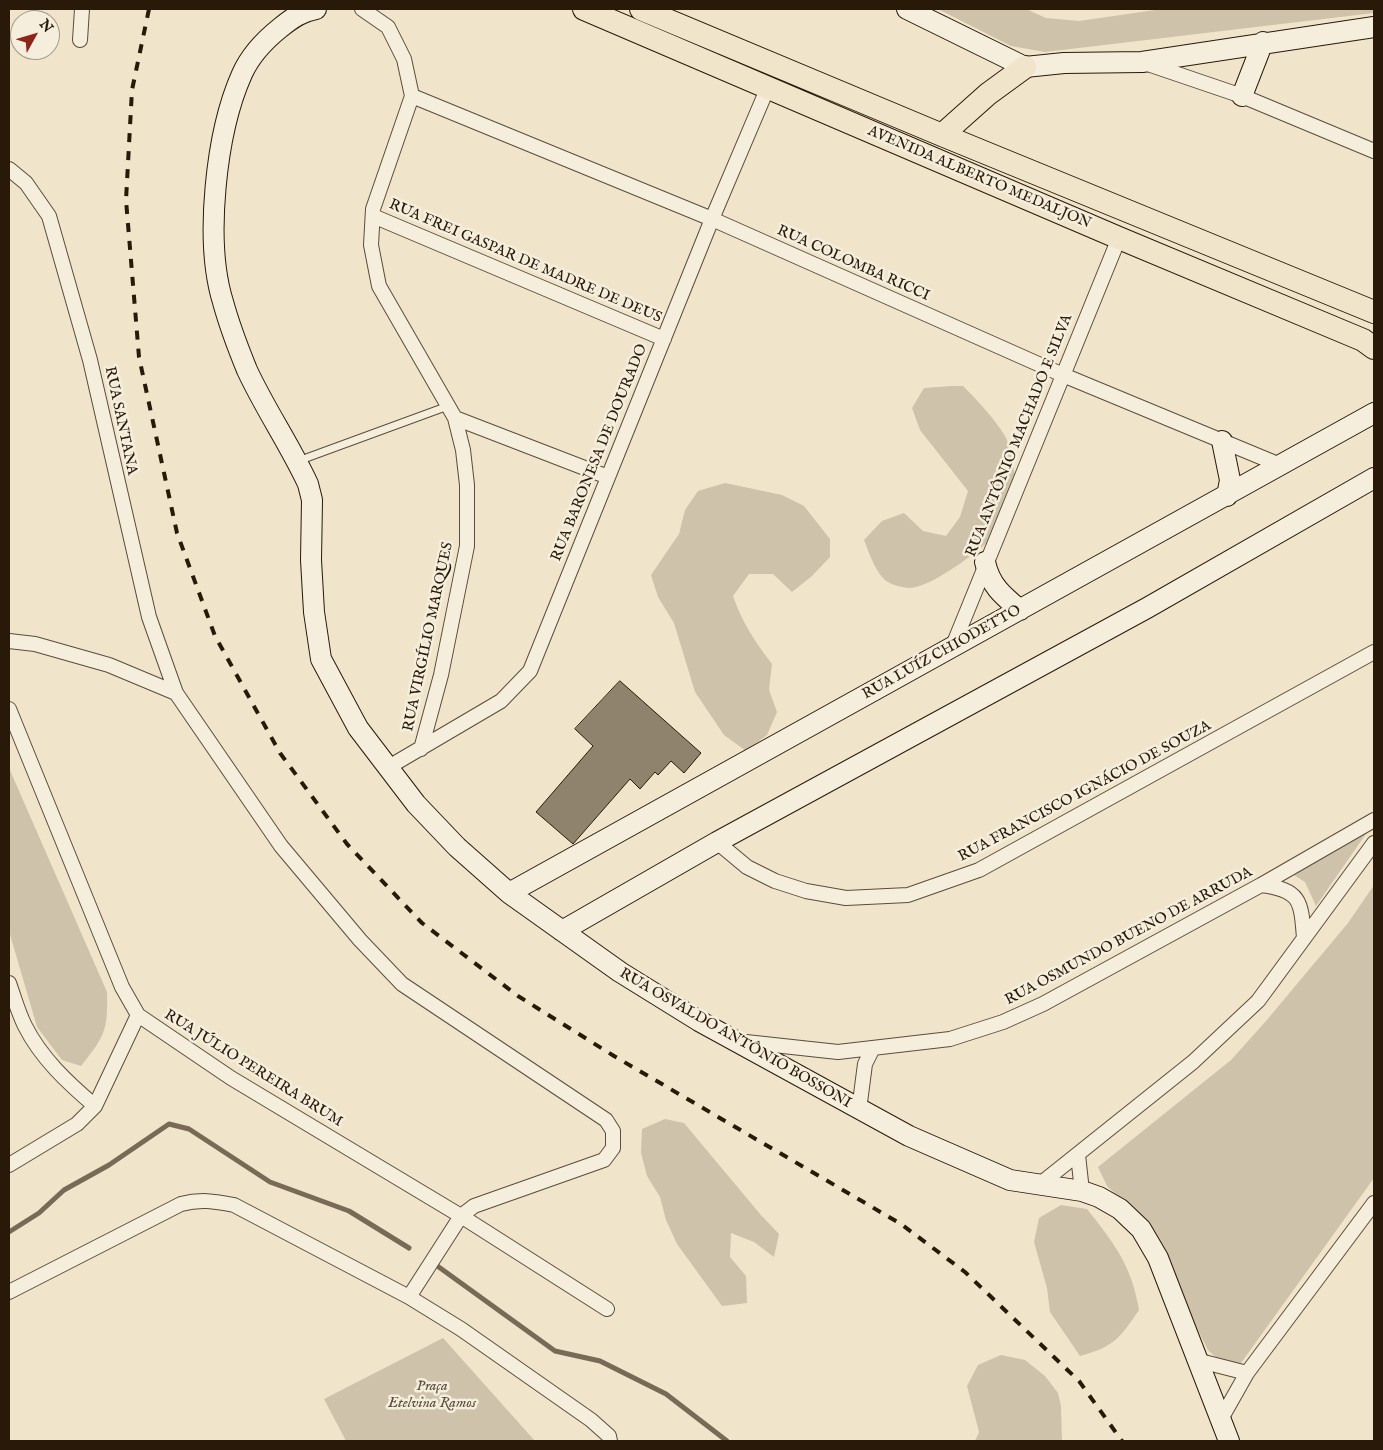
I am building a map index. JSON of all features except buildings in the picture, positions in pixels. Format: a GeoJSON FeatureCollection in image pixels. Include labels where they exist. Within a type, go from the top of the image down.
{"type":"FeatureCollection","features":[{"type":"Feature","properties":{"kind":"main road","name":"AVENIDA ALBERTO MEDALJON"},"geometry":{"type":"LineString","coordinates":[[584,9],[1119,238],[1363,340],[1374,348]]}},
{"type":"Feature","properties":{"kind":"main road","name":"AVENIDA ALBERTO MEDALJON"},"geometry":{"type":"LineString","coordinates":[[641,9],[942,136],[1374,312]]}},
{"type":"Feature","properties":{"kind":"main road"},"geometry":{"type":"LineString","coordinates":[[942,136],[988,94],[1025,67]]}},
{"type":"Feature","properties":{"kind":"street"},"geometry":{"type":"LineString","coordinates":[[80,40],[82,9]]}},
{"type":"Feature","properties":{"kind":"street","name":"RUA OSVALDO ANTÔNIO BOSSONI"},"geometry":{"type":"LineString","coordinates":[[316,9],[294,16],[266,39],[243,72],[234,95],[219,152],[214,209],[215,248],[222,300],[248,370],[308,484],[312,500],[311,560],[314,612],[322,659],[358,728],[386,768],[416,804],[458,847],[509,893],[620,972],[736,1041],[909,1136],[1010,1180],[1082,1191],[1099,1197],[1120,1209],[1141,1230],[1158,1258],[1229,1441]]}},
{"type":"Feature","properties":{"kind":"street"},"geometry":{"type":"LineString","coordinates":[[362,9],[388,27],[404,59],[412,96]]}},
{"type":"Feature","properties":{"kind":"street"},"geometry":{"type":"LineString","coordinates":[[907,9],[1025,67],[1064,63],[1142,62],[1264,42],[1374,27]]}},
{"type":"Feature","properties":{"kind":"street"},"geometry":{"type":"LineString","coordinates":[[1242,96],[1264,42]]}},
{"type":"Feature","properties":{"kind":"street"},"geometry":{"type":"LineString","coordinates":[[1142,62],[1242,96],[1374,151]]}},
{"type":"Feature","properties":{"kind":"street","name":"RUA BARONESA DE DOURADO"},"geometry":{"type":"LineString","coordinates":[[386,768],[502,701],[530,671],[712,219],[768,87]]}},
{"type":"Feature","properties":{"kind":"street","name":"RUA VIRGÍLIO MARQUES"},"geometry":{"type":"LineString","coordinates":[[412,96],[373,209],[371,245],[379,286],[452,412],[464,450],[467,485],[467,546],[441,675],[421,749]]}},
{"type":"Feature","properties":{"kind":"street","name":"RUA COLOMBA RICCI"},"geometry":{"type":"LineString","coordinates":[[412,96],[712,219],[1063,375],[1280,465]]}},
{"type":"Feature","properties":{"kind":"street","name":"RUA SANTANA"},"geometry":{"type":"LineString","coordinates":[[9,169],[26,183],[49,216],[90,360],[149,617],[176,693],[281,846],[360,940],[402,984],[606,1120],[613,1131],[613,1148],[604,1160],[474,1206],[461,1216]]}},
{"type":"Feature","properties":{"kind":"street","name":"RUA FREI GASPAR DE MADRE DE DEUS"},"geometry":{"type":"LineString","coordinates":[[373,216],[664,339]]}},
{"type":"Feature","properties":{"kind":"street","name":"RUA ANTÔNIO MACHADO E SILVA"},"geometry":{"type":"LineString","coordinates":[[952,648],[1119,238]]}},
{"type":"Feature","properties":{"kind":"street"},"geometry":{"type":"LineString","coordinates":[[452,412],[608,477]]}},
{"type":"Feature","properties":{"kind":"street","name":"RUA LUÍZ CHIODETTO"},"geometry":{"type":"LineString","coordinates":[[509,893],[1374,413]]}},
{"type":"Feature","properties":{"kind":"street"},"geometry":{"type":"LineString","coordinates":[[1222,441],[1230,480],[1227,496]]}},
{"type":"Feature","properties":{"kind":"street"},"geometry":{"type":"LineString","coordinates":[[562,931],[716,842],[1147,608],[1374,478]]}},
{"type":"Feature","properties":{"kind":"street"},"geometry":{"type":"LineString","coordinates":[[986,562],[989,577],[1003,596],[1020,610]]}},
{"type":"Feature","properties":{"kind":"street"},"geometry":{"type":"LineString","coordinates":[[9,641],[35,644],[109,665],[176,693]]}},
{"type":"Feature","properties":{"kind":"street","name":"RUA FRANCISCO IGNÁCIO DE SOUZA"},"geometry":{"type":"LineString","coordinates":[[716,842],[747,867],[775,881],[806,891],[846,898],[908,895],[979,870],[1374,652]]}},
{"type":"Feature","properties":{"kind":"street","name":"RUA JÚLIO PEREIRA BRUM"},"geometry":{"type":"LineString","coordinates":[[9,709],[122,987],[138,1015],[231,1078],[461,1216],[607,1310]]}},
{"type":"Feature","properties":{"kind":"street","name":"RUA OSMUNDO BUENO DE ARRUDA"},"geometry":{"type":"LineString","coordinates":[[736,1041],[838,1052],[950,1039],[1003,1022],[1043,1004],[1261,886],[1374,820]]}},
{"type":"Feature","properties":{"kind":"street"},"geometry":{"type":"LineString","coordinates":[[1039,1185],[1193,1062],[1258,1001],[1374,843]]}},
{"type":"Feature","properties":{"kind":"street"},"geometry":{"type":"LineString","coordinates":[[1261,886],[1283,888],[1297,898],[1302,915],[1304,938]]}},
{"type":"Feature","properties":{"kind":"street"},"geometry":{"type":"LineString","coordinates":[[9,982],[24,1025],[39,1050],[69,1084],[95,1106]]}},
{"type":"Feature","properties":{"kind":"street"},"geometry":{"type":"LineString","coordinates":[[9,1165],[77,1124],[95,1106],[138,1015]]}},
{"type":"Feature","properties":{"kind":"street"},"geometry":{"type":"LineString","coordinates":[[859,1110],[865,1064],[874,1048]]}},
{"type":"Feature","properties":{"kind":"street"},"geometry":{"type":"LineString","coordinates":[[1078,1155],[1082,1191]]}},
{"type":"Feature","properties":{"kind":"street"},"geometry":{"type":"LineString","coordinates":[[9,1292],[181,1204],[195,1200],[209,1200],[234,1205],[409,1297],[592,1420],[609,1436],[610,1441]]}},
{"type":"Feature","properties":{"kind":"street"},"geometry":{"type":"LineString","coordinates":[[1221,1419],[1248,1373],[1374,1203]]}},
{"type":"Feature","properties":{"kind":"street"},"geometry":{"type":"LineString","coordinates":[[409,1297],[461,1216]]}},
{"type":"Feature","properties":{"kind":"street"},"geometry":{"type":"LineString","coordinates":[[1196,1360],[1248,1373]]}},
{"type":"Feature","properties":{"kind":"lane"},"geometry":{"type":"LineString","coordinates":[[297,461],[452,412]]}},
{"type":"Feature","properties":{"kind":"green space"},"geometry":{"type":"Polygon","coordinates":[[[938,9],[1026,9],[1046,18],[1079,21],[1162,9],[1374,9],[1374,13],[1045,52],[1011,46],[938,9]]]}},
{"type":"Feature","properties":{"kind":"green space"},"geometry":{"type":"Polygon","coordinates":[[[963,386],[986,410],[1005,436],[1010,450],[1014,473],[1017,495],[1016,510],[1010,520],[985,544],[952,569],[921,586],[910,588],[899,586],[888,582],[880,574],[873,563],[864,540],[882,521],[904,513],[923,531],[946,536],[960,517],[968,491],[920,430],[912,408],[924,388],[963,386]]]}},
{"type":"Feature","properties":{"kind":"green space"},"geometry":{"type":"Polygon","coordinates":[[[725,483],[782,495],[804,506],[830,539],[830,557],[812,576],[792,592],[773,574],[749,574],[733,596],[740,615],[772,664],[769,690],[777,712],[767,735],[746,751],[724,735],[695,692],[674,623],[658,597],[651,575],[679,534],[685,510],[698,491],[725,483]]]}},
{"type":"Feature","properties":{"kind":"green space"},"geometry":{"type":"Polygon","coordinates":[[[9,768],[107,992],[106,1024],[100,1039],[81,1066],[62,1060],[37,1027],[9,931],[9,768]]]}},
{"type":"Feature","properties":{"kind":"green space"},"geometry":{"type":"Polygon","coordinates":[[[1370,828],[1316,906],[1305,882],[1294,875],[1370,828]]]}},
{"type":"Feature","properties":{"kind":"green space"},"geometry":{"type":"Polygon","coordinates":[[[1374,885],[1374,1178],[1241,1363],[1227,1364],[1219,1360],[1208,1350],[1141,1218],[1107,1186],[1098,1167],[1231,1060],[1348,923],[1374,885]]]}},
{"type":"Feature","properties":{"kind":"green space"},"geometry":{"type":"Polygon","coordinates":[[[665,1119],[684,1123],[779,1234],[774,1257],[754,1242],[731,1233],[730,1257],[746,1276],[747,1303],[722,1306],[677,1244],[666,1220],[660,1197],[647,1176],[641,1153],[642,1129],[665,1119]]]}},
{"type":"Feature","properties":{"kind":"green space"},"geometry":{"type":"Polygon","coordinates":[[[1061,1205],[1087,1209],[1106,1233],[1127,1268],[1136,1294],[1139,1310],[1127,1328],[1109,1345],[1080,1356],[1050,1312],[1047,1288],[1034,1242],[1039,1218],[1061,1205]]]}},
{"type":"Feature","properties":{"kind":"green space","name":"Praça Etelvina Ramos"},"geometry":{"type":"Polygon","coordinates":[[[443,1338],[535,1441],[346,1441],[324,1399],[443,1338]]]}},
{"type":"Feature","properties":{"kind":"green space"},"geometry":{"type":"Polygon","coordinates":[[[1001,1355],[1025,1360],[1045,1376],[1058,1393],[1061,1406],[1062,1441],[975,1441],[979,1432],[967,1386],[978,1365],[1001,1355]]]}},
{"type":"Feature","properties":{"kind":"waterway"},"geometry":{"type":"LineString","coordinates":[[9,1232],[39,1213],[64,1190],[109,1165],[169,1124],[189,1129],[270,1182],[349,1211],[409,1248]]}},
{"type":"Feature","properties":{"kind":"waterway"},"geometry":{"type":"LineString","coordinates":[[436,1265],[555,1351],[600,1361],[666,1394],[727,1441]]}},
{"type":"Feature","properties":{"kind":"railway"},"geometry":{"type":"LineString","coordinates":[[149,9],[132,90],[126,200],[139,357],[177,533],[215,636],[280,753],[347,844],[422,923],[518,996],[614,1056],[901,1224],[965,1272],[1079,1381],[1122,1441]]}}]}
